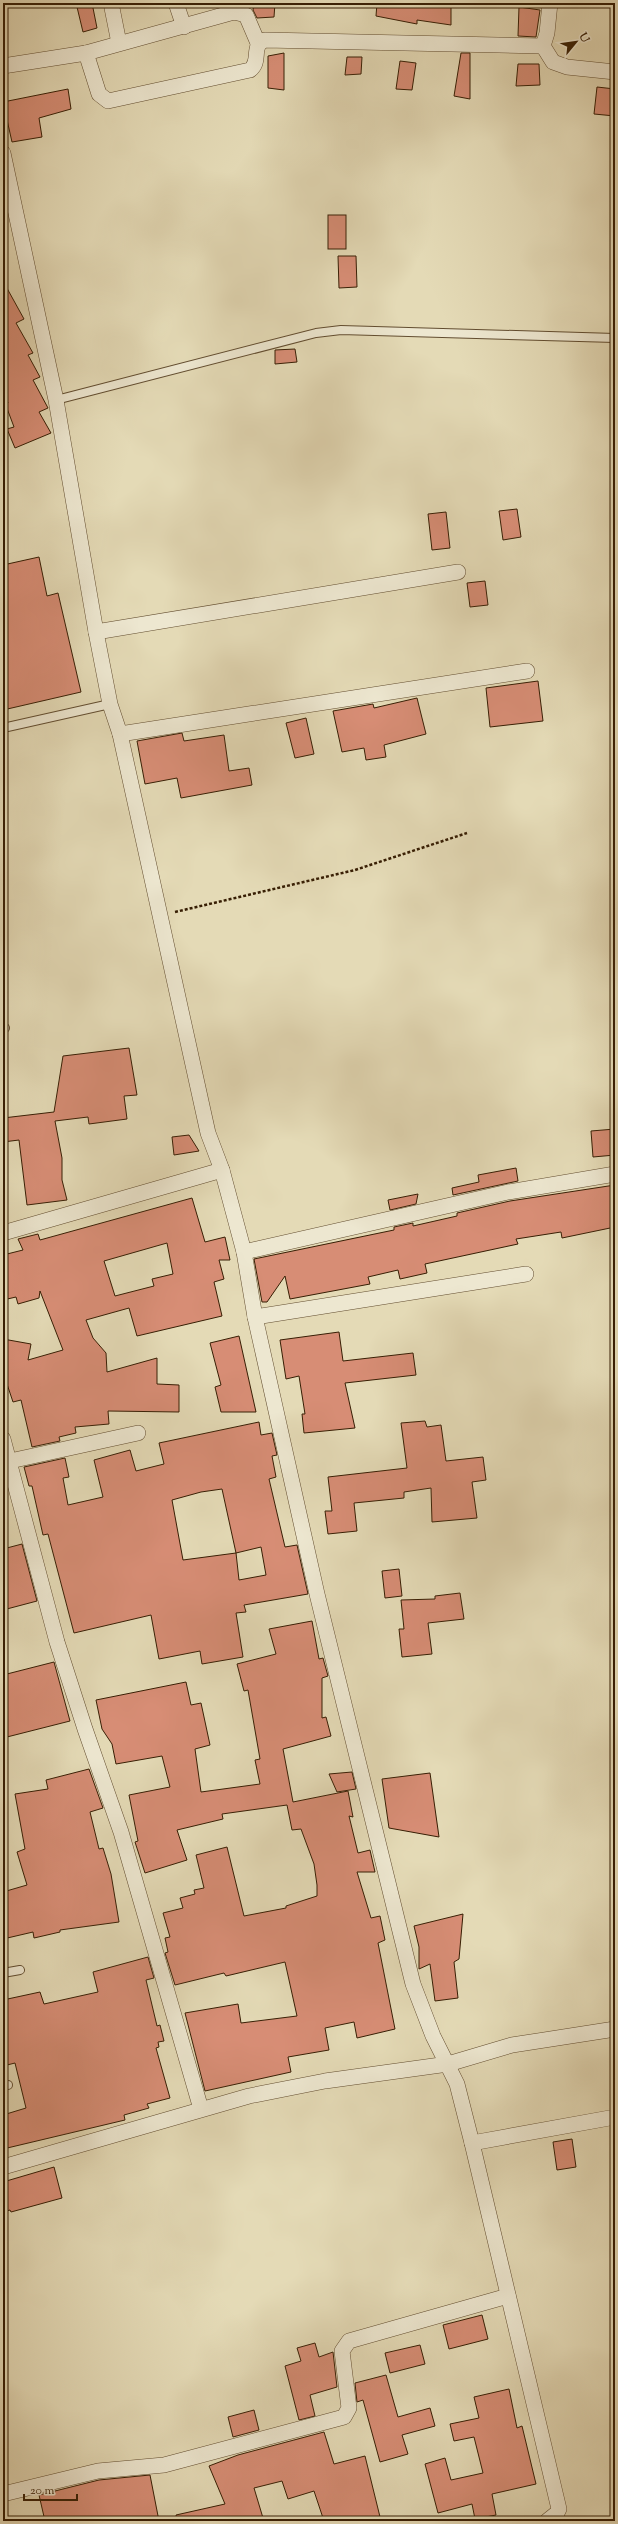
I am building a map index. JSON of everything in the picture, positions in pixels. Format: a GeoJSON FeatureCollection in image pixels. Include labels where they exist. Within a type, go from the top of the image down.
{"type":"FeatureCollection","features":[{"type":"Feature","properties":{"kind":"street"},"geometry":{"type":"LineString","coordinates":[[111,3],[119,43]]}},
{"type":"Feature","properties":{"kind":"street"},"geometry":{"type":"LineString","coordinates":[[176,3],[184,27]]}},
{"type":"Feature","properties":{"kind":"street"},"geometry":{"type":"LineString","coordinates":[[550,3],[547,33],[543,46],[552,62],[558,66],[615,72]]}},
{"type":"Feature","properties":{"kind":"street"},"geometry":{"type":"LineString","coordinates":[[3,66],[86,53],[240,12],[246,15],[258,43],[256,47],[256,61],[250,70],[108,101],[99,94],[86,53]]}},
{"type":"Feature","properties":{"kind":"street"},"geometry":{"type":"LineString","coordinates":[[258,43],[265,40],[543,46]]}},
{"type":"Feature","properties":{"kind":"street"},"geometry":{"type":"LineString","coordinates":[[3,153],[7,186],[56,400],[110,704],[120,734],[208,1133],[222,1170],[244,1252],[255,1317],[317,1594],[413,1984],[433,2036],[457,2084],[472,2143],[559,2509],[557,2513],[547,2521]]}},
{"type":"Feature","properties":{"kind":"street"},"geometry":{"type":"LineString","coordinates":[[96,632],[458,572]]}},
{"type":"Feature","properties":{"kind":"street"},"geometry":{"type":"LineString","coordinates":[[120,734],[527,671]]}},
{"type":"Feature","properties":{"kind":"street"},"geometry":{"type":"LineString","coordinates":[[3,1233],[222,1170]]}},
{"type":"Feature","properties":{"kind":"street"},"geometry":{"type":"LineString","coordinates":[[244,1252],[508,1192],[615,1174]]}},
{"type":"Feature","properties":{"kind":"street"},"geometry":{"type":"LineString","coordinates":[[255,1317],[526,1274]]}},
{"type":"Feature","properties":{"kind":"street"},"geometry":{"type":"LineString","coordinates":[[10,1462],[138,1433]]}},
{"type":"Feature","properties":{"kind":"street"},"geometry":{"type":"LineString","coordinates":[[3,1439],[57,1642],[84,1729],[121,1832],[201,2109]]}},
{"type":"Feature","properties":{"kind":"street"},"geometry":{"type":"LineString","coordinates":[[3,2167],[249,2096],[325,2081],[448,2064],[512,2045],[615,2029]]}},
{"type":"Feature","properties":{"kind":"street"},"geometry":{"type":"LineString","coordinates":[[472,2143],[615,2117]]}},
{"type":"Feature","properties":{"kind":"street"},"geometry":{"type":"LineString","coordinates":[[3,2494],[98,2471],[164,2465],[344,2417],[349,2408],[342,2351],[349,2341],[508,2296]]}},
{"type":"Feature","properties":{"kind":"lane"},"geometry":{"type":"LineString","coordinates":[[56,400],[316,333],[341,330],[615,338]]}},
{"type":"Feature","properties":{"kind":"lane"},"geometry":{"type":"LineString","coordinates":[[3,728],[110,704]]}},
{"type":"Feature","properties":{"kind":"lane"},"geometry":{"type":"LineString","coordinates":[[3,1972],[20,1970]]}},
{"type":"Feature","properties":{"kind":"path"},"geometry":{"type":"LineString","coordinates":[[159,915],[355,870],[467,833]]}},
{"type":"Feature","properties":{"kind":"building"},"geometry":{"type":"Polygon","coordinates":[[[92,3],[97,28],[83,32],[77,7],[92,3]]]}},
{"type":"Feature","properties":{"kind":"building"},"geometry":{"type":"Polygon","coordinates":[[[254,3],[275,3],[274,17],[257,18],[253,10],[254,3]]]}},
{"type":"Feature","properties":{"kind":"building"},"geometry":{"type":"Polygon","coordinates":[[[377,3],[451,3],[451,25],[417,20],[417,24],[376,16],[377,3]]]}},
{"type":"Feature","properties":{"kind":"building"},"geometry":{"type":"Polygon","coordinates":[[[519,7],[540,10],[536,37],[518,36],[519,7]]]}},
{"type":"Feature","properties":{"kind":"building"},"geometry":{"type":"Polygon","coordinates":[[[284,53],[284,90],[268,88],[268,56],[284,53]]]}},
{"type":"Feature","properties":{"kind":"building"},"geometry":{"type":"Polygon","coordinates":[[[461,53],[470,53],[470,99],[454,96],[461,53]]]}},
{"type":"Feature","properties":{"kind":"building"},"geometry":{"type":"Polygon","coordinates":[[[347,57],[362,57],[361,74],[345,75],[347,57]]]}},
{"type":"Feature","properties":{"kind":"building"},"geometry":{"type":"Polygon","coordinates":[[[400,61],[416,63],[412,90],[396,89],[400,61]]]}},
{"type":"Feature","properties":{"kind":"building"},"geometry":{"type":"Polygon","coordinates":[[[518,64],[539,64],[540,85],[516,86],[518,64]]]}},
{"type":"Feature","properties":{"kind":"building"},"geometry":{"type":"Polygon","coordinates":[[[597,87],[615,89],[615,116],[594,114],[597,87]]]}},
{"type":"Feature","properties":{"kind":"building"},"geometry":{"type":"Polygon","coordinates":[[[68,89],[71,109],[39,118],[42,137],[12,142],[3,102],[68,89]]]}},
{"type":"Feature","properties":{"kind":"building"},"geometry":{"type":"Polygon","coordinates":[[[328,215],[346,215],[346,249],[328,249],[328,215]]]}},
{"type":"Feature","properties":{"kind":"building"},"geometry":{"type":"Polygon","coordinates":[[[338,256],[356,256],[357,287],[339,288],[338,256]]]}},
{"type":"Feature","properties":{"kind":"building"},"geometry":{"type":"Polygon","coordinates":[[[3,281],[24,319],[16,323],[33,353],[28,355],[40,377],[33,380],[48,408],[39,412],[51,433],[15,448],[7,429],[14,427],[5,403],[8,403],[3,388],[3,281]]]}},
{"type":"Feature","properties":{"kind":"building"},"geometry":{"type":"Polygon","coordinates":[[[295,349],[297,362],[275,364],[275,350],[295,349]]]}},
{"type":"Feature","properties":{"kind":"building"},"geometry":{"type":"Polygon","coordinates":[[[517,509],[521,537],[503,540],[499,511],[517,509]]]}},
{"type":"Feature","properties":{"kind":"building"},"geometry":{"type":"Polygon","coordinates":[[[446,512],[450,548],[432,550],[428,514],[446,512]]]}},
{"type":"Feature","properties":{"kind":"building"},"geometry":{"type":"Polygon","coordinates":[[[39,557],[47,596],[58,593],[81,692],[3,710],[3,565],[39,557]]]}},
{"type":"Feature","properties":{"kind":"building"},"geometry":{"type":"Polygon","coordinates":[[[485,581],[488,605],[470,607],[467,583],[485,581]]]}},
{"type":"Feature","properties":{"kind":"building"},"geometry":{"type":"Polygon","coordinates":[[[538,681],[543,721],[490,727],[486,688],[538,681]]]}},
{"type":"Feature","properties":{"kind":"building"},"geometry":{"type":"Polygon","coordinates":[[[417,698],[426,734],[384,745],[386,757],[366,760],[364,748],[342,752],[333,711],[373,704],[374,708],[417,698]]]}},
{"type":"Feature","properties":{"kind":"building"},"geometry":{"type":"Polygon","coordinates":[[[306,718],[314,754],[295,758],[286,723],[306,718]]]}},
{"type":"Feature","properties":{"kind":"building"},"geometry":{"type":"Polygon","coordinates":[[[182,733],[184,741],[224,735],[229,771],[249,768],[252,785],[181,798],[177,778],[145,784],[137,741],[182,733]]]}},
{"type":"Feature","properties":{"kind":"building"},"geometry":{"type":"Polygon","coordinates":[[[129,1048],[137,1095],[124,1096],[127,1119],[89,1124],[88,1117],[55,1121],[62,1158],[62,1180],[67,1200],[27,1205],[19,1140],[3,1142],[3,1118],[54,1112],[63,1056],[129,1048]]]}},
{"type":"Feature","properties":{"kind":"building"},"geometry":{"type":"Polygon","coordinates":[[[615,1129],[615,1155],[593,1157],[591,1131],[615,1129]]]}},
{"type":"Feature","properties":{"kind":"building"},"geometry":{"type":"Polygon","coordinates":[[[189,1135],[199,1151],[174,1155],[172,1137],[189,1135]]]}},
{"type":"Feature","properties":{"kind":"building"},"geometry":{"type":"Polygon","coordinates":[[[516,1168],[518,1181],[453,1195],[452,1188],[479,1182],[478,1175],[516,1168]]]}},
{"type":"Feature","properties":{"kind":"building"},"geometry":{"type":"Polygon","coordinates":[[[615,1185],[615,1227],[562,1238],[561,1232],[516,1239],[518,1244],[425,1264],[427,1273],[400,1279],[398,1270],[368,1277],[370,1284],[290,1299],[285,1276],[267,1302],[262,1302],[254,1259],[394,1230],[394,1227],[413,1223],[413,1226],[457,1216],[457,1213],[510,1201],[615,1185]]]}},
{"type":"Feature","properties":{"kind":"building"},"geometry":{"type":"Polygon","coordinates":[[[418,1194],[416,1204],[390,1210],[388,1200],[418,1194]]]}},
{"type":"Feature","properties":{"kind":"building"},"geometry":{"type":"Polygon","coordinates":[[[192,1198],[205,1242],[225,1237],[230,1260],[219,1260],[224,1279],[214,1282],[222,1316],[137,1336],[129,1308],[86,1320],[93,1338],[106,1353],[107,1372],[157,1358],[157,1384],[179,1385],[179,1412],[108,1411],[109,1424],[75,1427],[76,1433],[59,1437],[60,1441],[32,1447],[21,1400],[13,1402],[3,1372],[3,1339],[31,1344],[28,1360],[63,1350],[40,1291],[39,1298],[18,1304],[16,1297],[3,1300],[3,1255],[23,1250],[18,1239],[38,1234],[40,1240],[192,1198]],[[167,1243],[104,1261],[115,1296],[154,1286],[152,1279],[173,1274],[167,1243]]]}},
{"type":"Feature","properties":{"kind":"building"},"geometry":{"type":"Polygon","coordinates":[[[339,1332],[343,1361],[413,1353],[416,1375],[345,1383],[355,1428],[304,1433],[302,1414],[305,1414],[299,1376],[286,1379],[280,1340],[339,1332]]]}},
{"type":"Feature","properties":{"kind":"building"},"geometry":{"type":"Polygon","coordinates":[[[239,1336],[256,1412],[221,1412],[215,1387],[221,1385],[210,1343],[239,1336]]]}},
{"type":"Feature","properties":{"kind":"building"},"geometry":{"type":"Polygon","coordinates":[[[425,1421],[427,1427],[441,1425],[446,1461],[483,1457],[486,1480],[472,1482],[477,1518],[432,1522],[431,1488],[404,1492],[404,1498],[354,1503],[357,1531],[328,1534],[325,1511],[332,1511],[328,1477],[407,1468],[401,1423],[425,1421]]]}},
{"type":"Feature","properties":{"kind":"building"},"geometry":{"type":"Polygon","coordinates":[[[259,1422],[261,1435],[272,1433],[277,1455],[272,1456],[276,1477],[269,1479],[285,1547],[297,1545],[308,1594],[244,1605],[246,1612],[236,1613],[243,1657],[202,1664],[200,1651],[159,1659],[151,1615],[74,1633],[48,1534],[43,1535],[32,1486],[29,1486],[24,1467],[65,1458],[69,1477],[63,1478],[68,1505],[103,1497],[94,1460],[130,1450],[136,1471],[164,1464],[159,1443],[259,1422]],[[222,1489],[201,1492],[172,1500],[183,1560],[236,1553],[222,1489]],[[261,1547],[236,1553],[239,1580],[266,1575],[261,1547]]]}},
{"type":"Feature","properties":{"kind":"building"},"geometry":{"type":"Polygon","coordinates":[[[22,1544],[37,1601],[3,1610],[3,1549],[22,1544]]]}},
{"type":"Feature","properties":{"kind":"building"},"geometry":{"type":"Polygon","coordinates":[[[399,1569],[402,1596],[385,1598],[382,1571],[399,1569]]]}},
{"type":"Feature","properties":{"kind":"building"},"geometry":{"type":"Polygon","coordinates":[[[460,1593],[464,1619],[428,1623],[432,1654],[402,1657],[399,1629],[404,1629],[401,1600],[435,1599],[435,1596],[460,1593]]]}},
{"type":"Feature","properties":{"kind":"building"},"geometry":{"type":"Polygon","coordinates":[[[312,1621],[319,1659],[323,1658],[328,1676],[322,1678],[322,1718],[326,1717],[331,1736],[283,1749],[293,1802],[348,1791],[353,1817],[349,1816],[358,1853],[370,1850],[375,1872],[357,1872],[371,1918],[380,1916],[385,1940],[378,1943],[395,2029],[357,2038],[354,2022],[325,2028],[329,2050],[288,2057],[291,2072],[205,2091],[185,2013],[238,2004],[241,2023],[297,2016],[285,1962],[226,1976],[224,1973],[175,1985],[165,1953],[168,1952],[165,1938],[170,1937],[163,1913],[183,1908],[180,1898],[195,1894],[194,1890],[204,1888],[196,1855],[227,1847],[244,1916],[286,1908],[286,1906],[317,1896],[314,1864],[301,1829],[292,1830],[287,1805],[222,1814],[223,1819],[177,1830],[187,1860],[145,1873],[135,1842],[138,1841],[129,1795],[170,1787],[162,1756],[116,1764],[112,1744],[102,1729],[96,1700],[186,1682],[191,1705],[201,1703],[210,1745],[195,1749],[201,1792],[260,1784],[255,1760],[260,1759],[248,1690],[244,1691],[237,1664],[276,1654],[269,1629],[312,1621]]]}},
{"type":"Feature","properties":{"kind":"building"},"geometry":{"type":"Polygon","coordinates":[[[54,1662],[70,1721],[3,1738],[3,1675],[54,1662]]]}},
{"type":"Feature","properties":{"kind":"building"},"geometry":{"type":"Polygon","coordinates":[[[89,1769],[103,1808],[90,1812],[99,1849],[103,1848],[111,1874],[119,1922],[60,1930],[60,1932],[34,1938],[33,1932],[3,1939],[3,1892],[27,1885],[17,1852],[25,1849],[15,1794],[48,1789],[46,1780],[89,1769]]]}},
{"type":"Feature","properties":{"kind":"building"},"geometry":{"type":"Polygon","coordinates":[[[352,1772],[356,1789],[337,1792],[329,1774],[352,1772]]]}},
{"type":"Feature","properties":{"kind":"building"},"geometry":{"type":"Polygon","coordinates":[[[430,1773],[439,1837],[389,1828],[382,1779],[430,1773]]]}},
{"type":"Feature","properties":{"kind":"building"},"geometry":{"type":"Polygon","coordinates":[[[463,1914],[459,1959],[454,1962],[458,1998],[435,2001],[430,1964],[419,1969],[419,1947],[414,1926],[463,1914]]]}},
{"type":"Feature","properties":{"kind":"building"},"geometry":{"type":"Polygon","coordinates":[[[148,1957],[154,1978],[146,1980],[157,2026],[160,2025],[164,2041],[158,2042],[159,2047],[156,2048],[170,2098],[147,2104],[149,2108],[124,2115],[125,2120],[3,2149],[3,2115],[26,2108],[15,2063],[3,2066],[3,2000],[40,1992],[44,2004],[98,1992],[93,1972],[148,1957]]]}},
{"type":"Feature","properties":{"kind":"building"},"geometry":{"type":"Polygon","coordinates":[[[572,2139],[576,2167],[557,2170],[553,2142],[572,2139]]]}},
{"type":"Feature","properties":{"kind":"building"},"geometry":{"type":"Polygon","coordinates":[[[54,2167],[62,2198],[11,2212],[10,2210],[3,2212],[3,2182],[54,2167]]]}},
{"type":"Feature","properties":{"kind":"building"},"geometry":{"type":"Polygon","coordinates":[[[482,2315],[488,2339],[449,2349],[443,2325],[482,2315]]]}},
{"type":"Feature","properties":{"kind":"building"},"geometry":{"type":"Polygon","coordinates":[[[315,2343],[319,2357],[333,2352],[337,2387],[310,2395],[315,2416],[299,2420],[285,2366],[301,2361],[297,2348],[315,2343]]]}},
{"type":"Feature","properties":{"kind":"building"},"geometry":{"type":"Polygon","coordinates":[[[420,2345],[425,2364],[390,2373],[385,2353],[420,2345]]]}},
{"type":"Feature","properties":{"kind":"building"},"geometry":{"type":"Polygon","coordinates":[[[386,2375],[398,2417],[430,2408],[435,2426],[402,2435],[408,2454],[380,2462],[363,2400],[357,2402],[355,2383],[386,2375]]]}},
{"type":"Feature","properties":{"kind":"building"},"geometry":{"type":"Polygon","coordinates":[[[509,2389],[517,2428],[522,2426],[536,2484],[492,2494],[496,2515],[475,2519],[472,2504],[438,2513],[425,2464],[445,2458],[451,2480],[483,2473],[474,2437],[454,2441],[450,2424],[479,2418],[474,2397],[509,2389]]]}},
{"type":"Feature","properties":{"kind":"building"},"geometry":{"type":"Polygon","coordinates":[[[254,2410],[259,2430],[233,2437],[228,2417],[254,2410]]]}},
{"type":"Feature","properties":{"kind":"building"},"geometry":{"type":"Polygon","coordinates":[[[324,2432],[334,2464],[365,2456],[381,2521],[324,2521],[314,2491],[288,2499],[282,2481],[254,2488],[263,2518],[253,2521],[177,2521],[176,2515],[225,2504],[209,2466],[238,2455],[324,2432]]]}},
{"type":"Feature","properties":{"kind":"building"},"geometry":{"type":"Polygon","coordinates":[[[150,2475],[159,2521],[45,2521],[39,2495],[99,2480],[150,2475]]]}}]}
